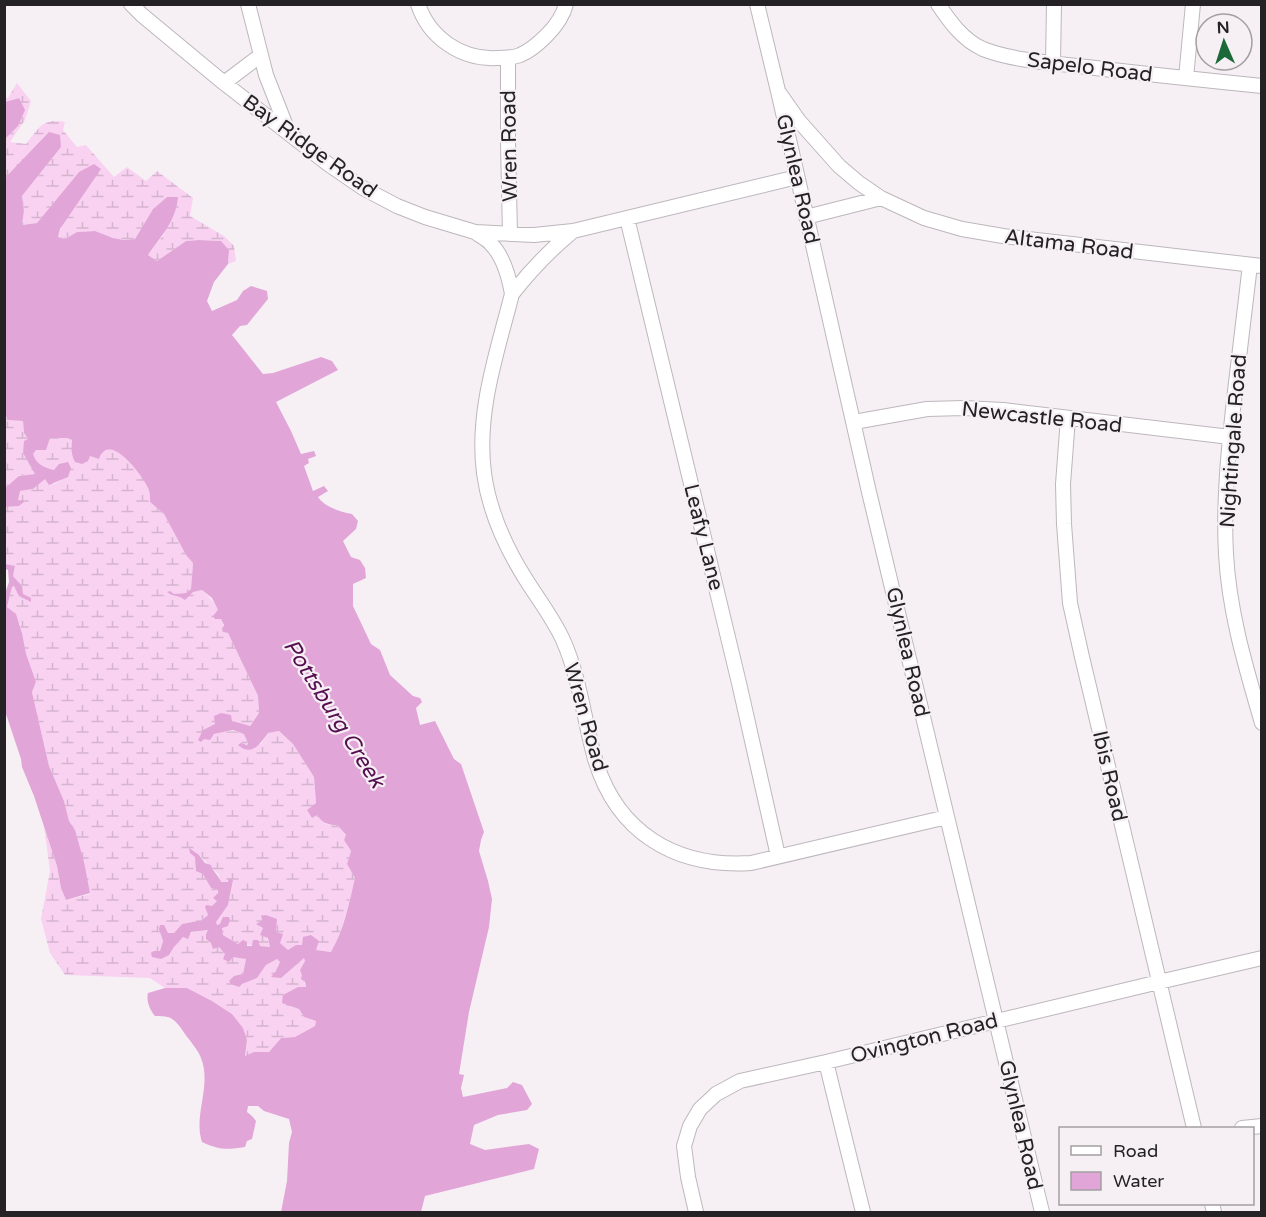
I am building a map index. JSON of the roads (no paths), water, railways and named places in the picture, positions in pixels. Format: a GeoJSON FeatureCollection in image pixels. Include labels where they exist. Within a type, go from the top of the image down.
{"type":"FeatureCollection","features":[{"type":"Feature","properties":{"kind":"street","name":"Bay Ridge Road"},"geometry":{"type":"LineString","coordinates":[[131,4],[224,84],[354,182],[388,202],[425,217],[475,232],[534,235],[573,231],[797,177]]}},
{"type":"Feature","properties":{"kind":"street"},"geometry":{"type":"LineString","coordinates":[[248,4],[266,75],[289,133]]}},
{"type":"Feature","properties":{"kind":"street"},"geometry":{"type":"LineString","coordinates":[[418,4],[422,17],[435,35],[473,57],[489,59],[518,56],[530,50],[555,27],[566,4]]}},
{"type":"Feature","properties":{"kind":"street","name":"Glynlea Road"},"geometry":{"type":"LineString","coordinates":[[757,4],[869,492],[1042,1212]]}},
{"type":"Feature","properties":{"kind":"street","name":"Sapelo Road"},"geometry":{"type":"LineString","coordinates":[[938,4],[965,38],[983,49],[1010,57],[1262,86]]}},
{"type":"Feature","properties":{"kind":"street"},"geometry":{"type":"LineString","coordinates":[[1053,63],[1054,4]]}},
{"type":"Feature","properties":{"kind":"street"},"geometry":{"type":"LineString","coordinates":[[1186,78],[1192,4]]}},
{"type":"Feature","properties":{"kind":"street"},"geometry":{"type":"LineString","coordinates":[[224,84],[261,55]]}},
{"type":"Feature","properties":{"kind":"street","name":"Wren Road"},"geometry":{"type":"LineString","coordinates":[[508,58],[510,234]]}},
{"type":"Feature","properties":{"kind":"street","name":"Glynlea Road"},"geometry":{"type":"LineString","coordinates":[[778,91],[811,136],[846,171],[882,198]]}},
{"type":"Feature","properties":{"kind":"street"},"geometry":{"type":"LineString","coordinates":[[806,217],[882,198]]}},
{"type":"Feature","properties":{"kind":"street","name":"Altama Road"},"geometry":{"type":"LineString","coordinates":[[882,198],[924,218],[993,235],[1256,265]]}},
{"type":"Feature","properties":{"kind":"street","name":"Leafy Lane"},"geometry":{"type":"LineString","coordinates":[[627,219],[739,683],[778,856]]}},
{"type":"Feature","properties":{"kind":"street","name":"Wren Road"},"geometry":{"type":"LineString","coordinates":[[573,231],[550,250],[512,294],[484,409],[482,446],[487,493],[501,534],[563,640],[571,659],[596,761],[608,791],[620,810],[636,829],[657,844],[691,858],[734,864],[751,863],[947,817]]}},
{"type":"Feature","properties":{"kind":"street"},"geometry":{"type":"LineString","coordinates":[[475,232],[492,244],[509,277],[512,294]]}},
{"type":"Feature","properties":{"kind":"street","name":"Nightingale Road"},"geometry":{"type":"LineString","coordinates":[[1256,265],[1230,437],[1225,493],[1226,557],[1233,609],[1243,657],[1262,723]]}},
{"type":"Feature","properties":{"kind":"street","name":"Newcastle Road"},"geometry":{"type":"LineString","coordinates":[[854,422],[927,409],[964,408],[1003,410],[1230,437]]}},
{"type":"Feature","properties":{"kind":"street","name":"Ibis Road"},"geometry":{"type":"LineString","coordinates":[[1068,418],[1063,484],[1070,603],[1194,1127]]}},
{"type":"Feature","properties":{"kind":"street","name":"Ovington Road"},"geometry":{"type":"LineString","coordinates":[[696,1212],[684,1146],[690,1126],[700,1109],[716,1094],[740,1081],[1262,958]]}},
{"type":"Feature","properties":{"kind":"street"},"geometry":{"type":"LineString","coordinates":[[826,1062],[863,1212]]}},
{"type":"Feature","properties":{"kind":"water"},"geometry":{"type":"Polygon","coordinates":[[[19,98],[25,110],[18,126],[5,139],[5,102],[19,98]]]}},
{"type":"Feature","properties":{"kind":"water","name":"Pottsburg Creek"},"geometry":{"type":"Polygon","coordinates":[[[49,132],[60,135],[61,147],[22,196],[24,211],[22,225],[37,223],[79,172],[94,164],[101,169],[60,229],[58,237],[65,239],[77,232],[95,231],[113,238],[135,239],[153,209],[167,197],[178,197],[171,221],[148,255],[157,261],[186,241],[221,241],[229,250],[228,264],[214,282],[207,301],[212,311],[237,300],[243,291],[251,286],[267,291],[268,299],[247,325],[240,326],[232,335],[263,374],[273,373],[321,357],[332,361],[338,370],[276,402],[301,454],[314,451],[316,456],[308,459],[309,463],[304,466],[313,491],[324,486],[328,491],[318,497],[321,501],[333,508],[352,514],[358,521],[356,529],[343,541],[351,557],[360,560],[365,568],[366,578],[353,584],[353,606],[371,644],[380,650],[390,675],[413,696],[420,698],[422,702],[416,708],[420,725],[435,721],[454,759],[461,764],[484,832],[479,851],[492,899],[489,927],[469,1012],[459,1074],[464,1075],[461,1088],[463,1097],[507,1088],[513,1082],[522,1085],[532,1104],[527,1110],[498,1115],[474,1125],[470,1144],[485,1150],[529,1144],[539,1149],[534,1169],[425,1196],[421,1212],[281,1212],[292,1132],[289,1119],[264,1111],[258,1106],[248,1106],[247,1112],[256,1121],[252,1139],[247,1141],[245,1147],[223,1149],[202,1142],[200,1121],[205,1079],[201,1058],[176,1022],[170,1018],[155,1016],[149,1005],[148,993],[165,988],[187,988],[212,1001],[232,1014],[243,1028],[247,1040],[245,1056],[254,1052],[269,1052],[281,1038],[295,1037],[315,1026],[316,1021],[304,1017],[299,1009],[282,1003],[283,995],[298,987],[306,987],[305,982],[301,979],[300,970],[305,961],[304,958],[281,978],[271,977],[280,962],[277,959],[266,965],[257,978],[239,987],[229,981],[234,976],[243,974],[246,959],[233,957],[229,962],[223,959],[225,954],[219,947],[213,949],[211,943],[206,939],[208,930],[191,932],[188,939],[183,937],[169,955],[161,959],[152,957],[151,953],[160,951],[163,941],[160,925],[164,925],[168,933],[174,933],[182,924],[202,920],[208,915],[206,905],[212,906],[217,901],[213,898],[218,890],[211,888],[203,874],[196,871],[195,857],[190,853],[189,848],[205,863],[211,865],[221,882],[228,882],[229,878],[233,880],[228,905],[216,922],[217,925],[220,924],[223,917],[229,917],[228,926],[222,928],[223,935],[238,944],[243,940],[247,942],[247,946],[252,946],[253,940],[258,940],[260,946],[270,947],[268,938],[260,935],[263,928],[256,924],[263,920],[261,916],[266,915],[277,919],[276,932],[283,934],[280,943],[288,950],[296,945],[302,945],[303,937],[311,935],[319,941],[316,950],[331,952],[343,926],[355,878],[347,864],[351,851],[344,840],[346,835],[338,826],[324,822],[317,815],[312,818],[307,810],[316,803],[314,777],[293,744],[279,731],[268,733],[259,745],[247,750],[238,745],[241,743],[247,745],[244,734],[233,730],[214,734],[210,740],[204,739],[201,742],[198,740],[203,730],[215,724],[214,716],[221,713],[231,715],[232,721],[250,726],[259,713],[258,696],[228,633],[223,632],[224,625],[221,619],[215,619],[213,616],[218,610],[212,598],[202,590],[193,592],[185,600],[167,592],[186,593],[191,589],[193,563],[186,555],[164,514],[150,502],[145,482],[125,458],[118,452],[110,450],[104,451],[99,459],[90,456],[88,461],[82,464],[75,462],[72,440],[50,438],[46,450],[36,450],[34,457],[41,465],[54,470],[59,464],[68,462],[71,468],[68,477],[49,485],[45,479],[33,489],[20,491],[18,501],[24,500],[24,502],[19,506],[5,507],[5,488],[19,476],[35,474],[23,453],[24,441],[28,439],[24,433],[23,421],[7,420],[5,415],[5,178],[49,132]]]}},
{"type":"Feature","properties":{"kind":"water"},"geometry":{"type":"Polygon","coordinates":[[[5,564],[15,566],[13,576],[22,586],[23,594],[31,598],[31,602],[19,596],[14,586],[7,607],[16,614],[22,633],[26,654],[36,682],[32,692],[49,766],[64,801],[69,821],[75,830],[90,893],[66,900],[57,866],[5,711],[4,596],[9,582],[5,564]]]}}]}
